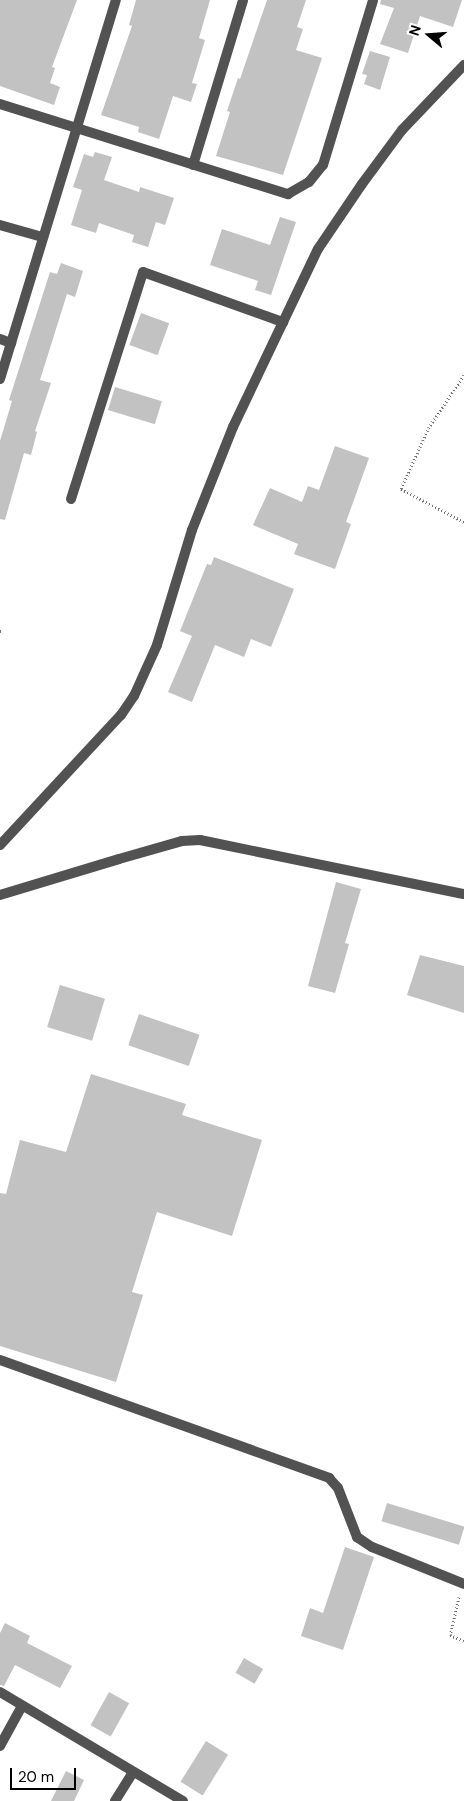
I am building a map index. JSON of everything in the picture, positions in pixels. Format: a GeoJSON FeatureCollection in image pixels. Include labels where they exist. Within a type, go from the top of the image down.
{"type":"FeatureCollection","features":[{"type":"Feature","properties":{"kind":"street"},"geometry":{"type":"LineString","coordinates":[[0,379],[116,0]]}},
{"type":"Feature","properties":{"kind":"street"},"geometry":{"type":"LineString","coordinates":[[193,165],[243,0]]}},
{"type":"Feature","properties":{"kind":"street"},"geometry":{"type":"LineString","coordinates":[[0,104],[288,194],[316,176],[326,158],[373,0]]}},
{"type":"Feature","properties":{"kind":"street"},"geometry":{"type":"LineString","coordinates":[[1,843],[121,715],[142,683],[157,645],[192,530],[234,427],[318,249],[362,184],[402,130],[464,65]]}},
{"type":"Feature","properties":{"kind":"street"},"geometry":{"type":"LineString","coordinates":[[0,225],[42,238]]}},
{"type":"Feature","properties":{"kind":"street"},"geometry":{"type":"LineString","coordinates":[[71,499],[143,272],[283,322]]}},
{"type":"Feature","properties":{"kind":"street"},"geometry":{"type":"LineString","coordinates":[[0,339],[12,343]]}},
{"type":"Feature","properties":{"kind":"street"},"geometry":{"type":"LineString","coordinates":[[0,896],[118,859],[194,840],[464,894]]}},
{"type":"Feature","properties":{"kind":"street"},"geometry":{"type":"LineString","coordinates":[[0,1360],[329,1478],[338,1488],[358,1537],[372,1547],[463,1588]]}},
{"type":"Feature","properties":{"kind":"street"},"geometry":{"type":"LineString","coordinates":[[0,1692],[57,1724],[183,1801]]}},
{"type":"Feature","properties":{"kind":"street"},"geometry":{"type":"LineString","coordinates":[[0,1746],[22,1706]]}},
{"type":"Feature","properties":{"kind":"street"},"geometry":{"type":"LineString","coordinates":[[115,1801],[133,1772]]}},
{"type":"Feature","properties":{"kind":"path"},"geometry":{"type":"LineString","coordinates":[[464,375],[429,427],[401,489],[464,522]]}},
{"type":"Feature","properties":{"kind":"path"},"geometry":{"type":"LineString","coordinates":[[463,1588],[450,1634],[464,1641]]}},
{"type":"Feature","properties":{"kind":"building"},"geometry":{"type":"Polygon","coordinates":[[[0,0],[77,0],[52,67],[55,68],[50,83],[60,87],[54,105],[0,86],[0,0]]]}},
{"type":"Feature","properties":{"kind":"building"},"geometry":{"type":"Polygon","coordinates":[[[136,0],[210,0],[199,38],[205,40],[192,83],[197,84],[191,102],[173,96],[159,139],[138,132],[139,127],[101,115],[132,26],[129,25],[136,0]]]}},
{"type":"Feature","properties":{"kind":"building"},"geometry":{"type":"Polygon","coordinates":[[[267,0],[306,0],[297,27],[303,29],[296,50],[322,58],[283,175],[216,156],[230,112],[227,111],[267,0]]]}},
{"type":"Feature","properties":{"kind":"building"},"geometry":{"type":"Polygon","coordinates":[[[381,0],[462,0],[453,27],[420,16],[408,53],[380,44],[394,8],[380,4],[381,0]]]}},
{"type":"Feature","properties":{"kind":"building"},"geometry":{"type":"Polygon","coordinates":[[[370,51],[390,57],[380,90],[364,84],[367,75],[362,74],[370,51]]]}},
{"type":"Feature","properties":{"kind":"building"},"geometry":{"type":"Polygon","coordinates":[[[95,152],[112,157],[104,180],[139,192],[140,187],[174,198],[165,225],[156,222],[148,247],[132,242],[134,235],[99,223],[96,233],[71,225],[82,190],[73,187],[84,154],[93,157],[95,152]]]}},
{"type":"Feature","properties":{"kind":"building"},"geometry":{"type":"Polygon","coordinates":[[[280,217],[296,222],[271,295],[255,290],[258,281],[210,265],[222,229],[270,245],[280,217]]]}},
{"type":"Feature","properties":{"kind":"building"},"geometry":{"type":"Polygon","coordinates":[[[61,263],[83,271],[75,297],[67,294],[40,380],[51,383],[35,431],[37,432],[31,455],[24,453],[5,520],[0,519],[0,441],[12,401],[9,400],[50,272],[57,274],[61,263]]]}},
{"type":"Feature","properties":{"kind":"building"},"geometry":{"type":"Polygon","coordinates":[[[141,313],[169,323],[158,355],[129,345],[141,313]]]}},
{"type":"Feature","properties":{"kind":"building"},"geometry":{"type":"Polygon","coordinates":[[[115,387],[162,401],[155,424],[108,410],[115,387]]]}},
{"type":"Feature","properties":{"kind":"building"},"geometry":{"type":"Polygon","coordinates":[[[335,446],[369,458],[346,522],[351,524],[335,569],[294,554],[298,544],[253,525],[270,488],[302,502],[308,486],[319,490],[335,446]]]}},
{"type":"Feature","properties":{"kind":"building"},"geometry":{"type":"Polygon","coordinates":[[[214,557],[294,589],[271,647],[251,639],[244,657],[215,645],[192,702],[168,692],[192,636],[180,631],[207,564],[211,565],[214,557]]]}},
{"type":"Feature","properties":{"kind":"building"},"geometry":{"type":"Polygon","coordinates":[[[336,882],[361,889],[345,943],[349,944],[335,993],[308,986],[336,882]]]}},
{"type":"Feature","properties":{"kind":"building"},"geometry":{"type":"Polygon","coordinates":[[[420,955],[464,966],[464,1013],[407,995],[420,955]]]}},
{"type":"Feature","properties":{"kind":"building"},"geometry":{"type":"Polygon","coordinates":[[[60,985],[105,999],[92,1041],[47,1027],[60,985]]]}},
{"type":"Feature","properties":{"kind":"building"},"geometry":{"type":"Polygon","coordinates":[[[139,1014],[200,1035],[189,1066],[128,1045],[139,1014]]]}},
{"type":"Feature","properties":{"kind":"building"},"geometry":{"type":"Polygon","coordinates":[[[91,1074],[186,1104],[182,1115],[262,1140],[232,1236],[157,1212],[132,1292],[143,1295],[116,1382],[0,1346],[0,1193],[6,1194],[20,1140],[66,1152],[91,1074]]]}},
{"type":"Feature","properties":{"kind":"building"},"geometry":{"type":"Polygon","coordinates":[[[387,1503],[464,1527],[459,1545],[381,1521],[387,1503]]]}},
{"type":"Feature","properties":{"kind":"building"},"geometry":{"type":"Polygon","coordinates":[[[345,1547],[374,1557],[343,1650],[301,1636],[310,1608],[323,1613],[345,1547]]]}},
{"type":"Feature","properties":{"kind":"building"},"geometry":{"type":"Polygon","coordinates":[[[5,1623],[30,1636],[27,1643],[72,1666],[60,1688],[15,1665],[4,1686],[0,1685],[0,1633],[5,1623]]]}},
{"type":"Feature","properties":{"kind":"building"},"geometry":{"type":"Polygon","coordinates":[[[244,1658],[263,1669],[255,1684],[236,1673],[244,1658]]]}},
{"type":"Feature","properties":{"kind":"building"},"geometry":{"type":"Polygon","coordinates":[[[109,1692],[129,1703],[111,1736],[91,1725],[109,1692]]]}},
{"type":"Feature","properties":{"kind":"building"},"geometry":{"type":"Polygon","coordinates":[[[206,1741],[228,1755],[203,1795],[181,1782],[206,1741]]]}},
{"type":"Feature","properties":{"kind":"building"},"geometry":{"type":"Polygon","coordinates":[[[66,1771],[84,1780],[74,1801],[51,1801],[66,1771]]]}}]}
